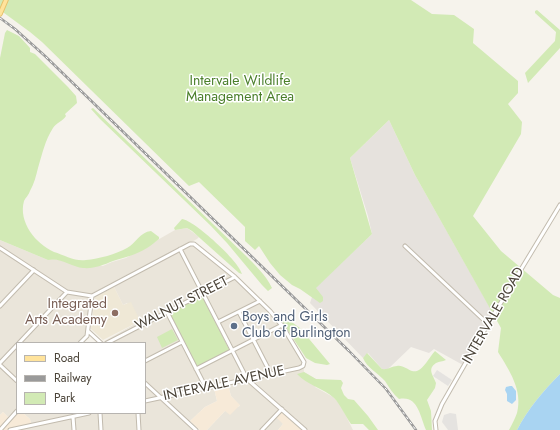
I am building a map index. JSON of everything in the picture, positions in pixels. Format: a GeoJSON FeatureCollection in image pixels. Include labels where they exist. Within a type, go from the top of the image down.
{"type":"FeatureCollection","features":[{"type":"Feature","properties":{"kind":"main road"},"geometry":{"type":"LineString","coordinates":[[1,12],[6,0]]}},
{"type":"Feature","properties":{"kind":"street","name":"INTERVALE ROAD"},"geometry":{"type":"LineString","coordinates":[[436,430],[438,413],[488,324],[560,205]]}},
{"type":"Feature","properties":{"kind":"street"},"geometry":{"type":"LineString","coordinates":[[0,248],[67,292],[92,296],[180,249],[190,244],[196,244],[235,277],[282,325],[196,370]]}},
{"type":"Feature","properties":{"kind":"street"},"geometry":{"type":"LineString","coordinates":[[405,246],[488,324]]}},
{"type":"Feature","properties":{"kind":"street"},"geometry":{"type":"LineString","coordinates":[[180,249],[247,379],[305,430]]}},
{"type":"Feature","properties":{"kind":"street"},"geometry":{"type":"LineString","coordinates":[[0,306],[34,270]]}},
{"type":"Feature","properties":{"kind":"street","name":"WALNUT STREET"},"geometry":{"type":"LineString","coordinates":[[109,342],[235,277]]}},
{"type":"Feature","properties":{"kind":"street"},"geometry":{"type":"LineString","coordinates":[[20,342],[67,292]]}},
{"type":"Feature","properties":{"kind":"street"},"geometry":{"type":"LineString","coordinates":[[81,342],[87,336],[92,296]]}},
{"type":"Feature","properties":{"kind":"street"},"geometry":{"type":"LineString","coordinates":[[218,322],[260,301]]}},
{"type":"Feature","properties":{"kind":"street"},"geometry":{"type":"LineString","coordinates":[[167,312],[206,388]]}},
{"type":"Feature","properties":{"kind":"street"},"geometry":{"type":"LineString","coordinates":[[239,312],[271,374]]}},
{"type":"Feature","properties":{"kind":"street","name":"INTERVALE AVENUE"},"geometry":{"type":"LineString","coordinates":[[146,401],[303,366],[303,360],[282,325]]}},
{"type":"Feature","properties":{"kind":"street"},"geometry":{"type":"LineString","coordinates":[[88,331],[100,342]]}},
{"type":"Feature","properties":{"kind":"street"},"geometry":{"type":"LineString","coordinates":[[146,360],[182,342]]}},
{"type":"Feature","properties":{"kind":"street"},"geometry":{"type":"LineString","coordinates":[[16,346],[0,364],[16,380]]}},
{"type":"Feature","properties":{"kind":"street"},"geometry":{"type":"LineString","coordinates":[[146,384],[196,430]]}},
{"type":"Feature","properties":{"kind":"street"},"geometry":{"type":"LineString","coordinates":[[262,430],[282,409]]}},
{"type":"Feature","properties":{"kind":"street"},"geometry":{"type":"LineString","coordinates":[[0,430],[16,412]]}},
{"type":"Feature","properties":{"kind":"street"},"geometry":{"type":"LineString","coordinates":[[10,430],[73,417],[78,414]]}},
{"type":"Feature","properties":{"kind":"street"},"geometry":{"type":"LineString","coordinates":[[100,414],[101,430]]}},
{"type":"Feature","properties":{"kind":"street"},"geometry":{"type":"LineString","coordinates":[[138,414],[139,430]]}},
{"type":"Feature","properties":{"kind":"street"},"geometry":{"type":"LineString","coordinates":[[73,417],[74,430]]}},
{"type":"Feature","properties":{"kind":"shaded area"},"geometry":{"type":"Polygon","coordinates":[[[389,120],[415,175],[493,313],[463,365],[434,349],[429,353],[411,347],[387,370],[382,369],[368,353],[363,358],[310,303],[315,288],[372,234],[350,158],[389,120]]]}},
{"type":"Feature","properties":{"kind":"shaded area"},"geometry":{"type":"Polygon","coordinates":[[[187,228],[199,237],[178,249],[202,296],[169,314],[197,367],[231,350],[245,377],[213,384],[217,401],[205,407],[187,424],[194,430],[18,430],[31,423],[30,419],[24,414],[146,414],[146,342],[103,342],[140,321],[127,303],[123,305],[112,283],[93,293],[90,297],[86,335],[79,342],[16,342],[16,410],[8,417],[3,412],[0,415],[0,240],[48,260],[53,259],[103,266],[126,258],[175,230],[187,228]]]}},
{"type":"Feature","properties":{"kind":"shaded area"},"geometry":{"type":"Polygon","coordinates":[[[192,245],[230,274],[271,315],[282,328],[303,362],[304,372],[316,379],[315,387],[333,397],[340,404],[353,430],[308,430],[248,376],[183,250],[192,245]]]}},
{"type":"Feature","properties":{"kind":"shaded area","name":"Integrated Arts Academy"},"geometry":{"type":"Polygon","coordinates":[[[114,287],[123,305],[131,302],[140,321],[103,340],[91,329],[95,297],[114,287]]]}},
{"type":"Feature","properties":{"kind":"shaded area"},"geometry":{"type":"Polygon","coordinates":[[[437,370],[452,380],[448,386],[433,376],[437,370]]]}},
{"type":"Feature","properties":{"kind":"shaded area"},"geometry":{"type":"Polygon","coordinates":[[[246,381],[281,412],[283,424],[278,430],[207,430],[225,411],[240,406],[231,396],[228,385],[246,381]]]}},
{"type":"Feature","properties":{"kind":"shaded area"},"geometry":{"type":"Polygon","coordinates":[[[228,385],[231,396],[240,405],[230,415],[225,411],[207,430],[200,430],[190,421],[205,407],[217,401],[214,388],[228,385]]]}},
{"type":"Feature","properties":{"kind":"shaded area"},"geometry":{"type":"Polygon","coordinates":[[[3,412],[8,417],[16,413],[24,414],[30,419],[31,423],[18,430],[0,430],[0,415],[3,412]]]}},
{"type":"Feature","properties":{"kind":"shaded area"},"geometry":{"type":"Polygon","coordinates":[[[281,412],[302,430],[278,430],[283,424],[276,417],[281,412]]]}},
{"type":"Feature","properties":{"kind":"shaded area"},"geometry":{"type":"Polygon","coordinates":[[[450,413],[456,414],[458,430],[448,430],[442,422],[444,415],[450,413]]]}},
{"type":"Feature","properties":{"kind":"green space","name":"Intervale Wildlife Management Area"},"geometry":{"type":"Polygon","coordinates":[[[0,0],[411,0],[432,14],[454,15],[474,29],[473,43],[518,81],[518,93],[508,104],[522,122],[521,134],[473,216],[501,251],[553,295],[560,298],[560,374],[536,400],[517,430],[509,430],[517,413],[518,396],[514,381],[498,352],[501,328],[415,175],[389,120],[350,158],[372,234],[316,288],[323,297],[323,301],[320,303],[292,285],[280,275],[259,246],[255,250],[245,241],[245,227],[199,182],[189,186],[42,42],[0,10],[0,0]]]}},
{"type":"Feature","properties":{"kind":"green space"},"geometry":{"type":"Polygon","coordinates":[[[537,10],[560,30],[560,48],[528,83],[525,73],[555,41],[556,32],[535,13],[537,10]]]}},
{"type":"Feature","properties":{"kind":"green space"},"geometry":{"type":"Polygon","coordinates":[[[7,30],[19,36],[30,48],[30,52],[35,54],[68,87],[76,96],[77,103],[65,114],[65,118],[54,126],[50,133],[34,183],[24,201],[24,217],[30,231],[41,244],[47,248],[54,252],[78,260],[96,259],[118,252],[130,246],[144,233],[151,231],[159,237],[159,239],[149,247],[102,265],[91,268],[83,268],[57,260],[48,260],[0,240],[0,58],[5,33],[7,30]]]}},
{"type":"Feature","properties":{"kind":"green space"},"geometry":{"type":"Polygon","coordinates":[[[93,108],[253,263],[270,283],[272,288],[268,291],[262,285],[211,226],[100,119],[91,109],[93,108]]]}},
{"type":"Feature","properties":{"kind":"green space"},"geometry":{"type":"Polygon","coordinates":[[[182,219],[196,226],[216,242],[233,260],[242,274],[192,231],[187,228],[175,230],[174,228],[182,219]]]}},
{"type":"Feature","properties":{"kind":"green space"},"geometry":{"type":"Polygon","coordinates":[[[202,296],[230,351],[197,367],[169,313],[202,296]]]}},
{"type":"Feature","properties":{"kind":"green space"},"geometry":{"type":"Polygon","coordinates":[[[279,313],[300,328],[330,364],[315,363],[306,358],[277,314],[279,313]]]}},
{"type":"Feature","properties":{"kind":"green space"},"geometry":{"type":"Polygon","coordinates":[[[172,329],[178,340],[162,348],[157,337],[172,329]]]}},
{"type":"Feature","properties":{"kind":"green space"},"geometry":{"type":"Polygon","coordinates":[[[435,351],[446,360],[433,365],[431,370],[436,383],[435,388],[427,400],[431,411],[432,430],[426,430],[420,413],[414,403],[410,400],[399,399],[385,381],[370,368],[363,358],[367,353],[382,369],[399,366],[416,371],[422,368],[435,351]]]}},
{"type":"Feature","properties":{"kind":"green space"},"geometry":{"type":"Polygon","coordinates":[[[304,372],[316,379],[341,380],[343,383],[341,388],[344,395],[348,399],[354,400],[378,430],[369,430],[363,424],[351,424],[334,398],[305,381],[297,374],[304,372]]]}},
{"type":"Feature","properties":{"kind":"water"},"geometry":{"type":"Polygon","coordinates":[[[560,374],[560,430],[517,430],[536,400],[560,374]]]}},
{"type":"Feature","properties":{"kind":"water"},"geometry":{"type":"Polygon","coordinates":[[[512,386],[516,391],[516,400],[512,404],[507,401],[507,394],[505,390],[506,387],[512,386]]]}},
{"type":"Feature","properties":{"kind":"railway"},"geometry":{"type":"LineString","coordinates":[[0,18],[15,29],[45,56],[349,351],[386,389],[416,430]]}},
{"type":"Feature","properties":{"kind":"place","name":"Integrated Arts Academy"},"geometry":{"type":"Point","coordinates":[115,313]}},
{"type":"Feature","properties":{"kind":"place","name":"Boys and Girls Club of Burlington"},"geometry":{"type":"Point","coordinates":[234,326]}}]}
